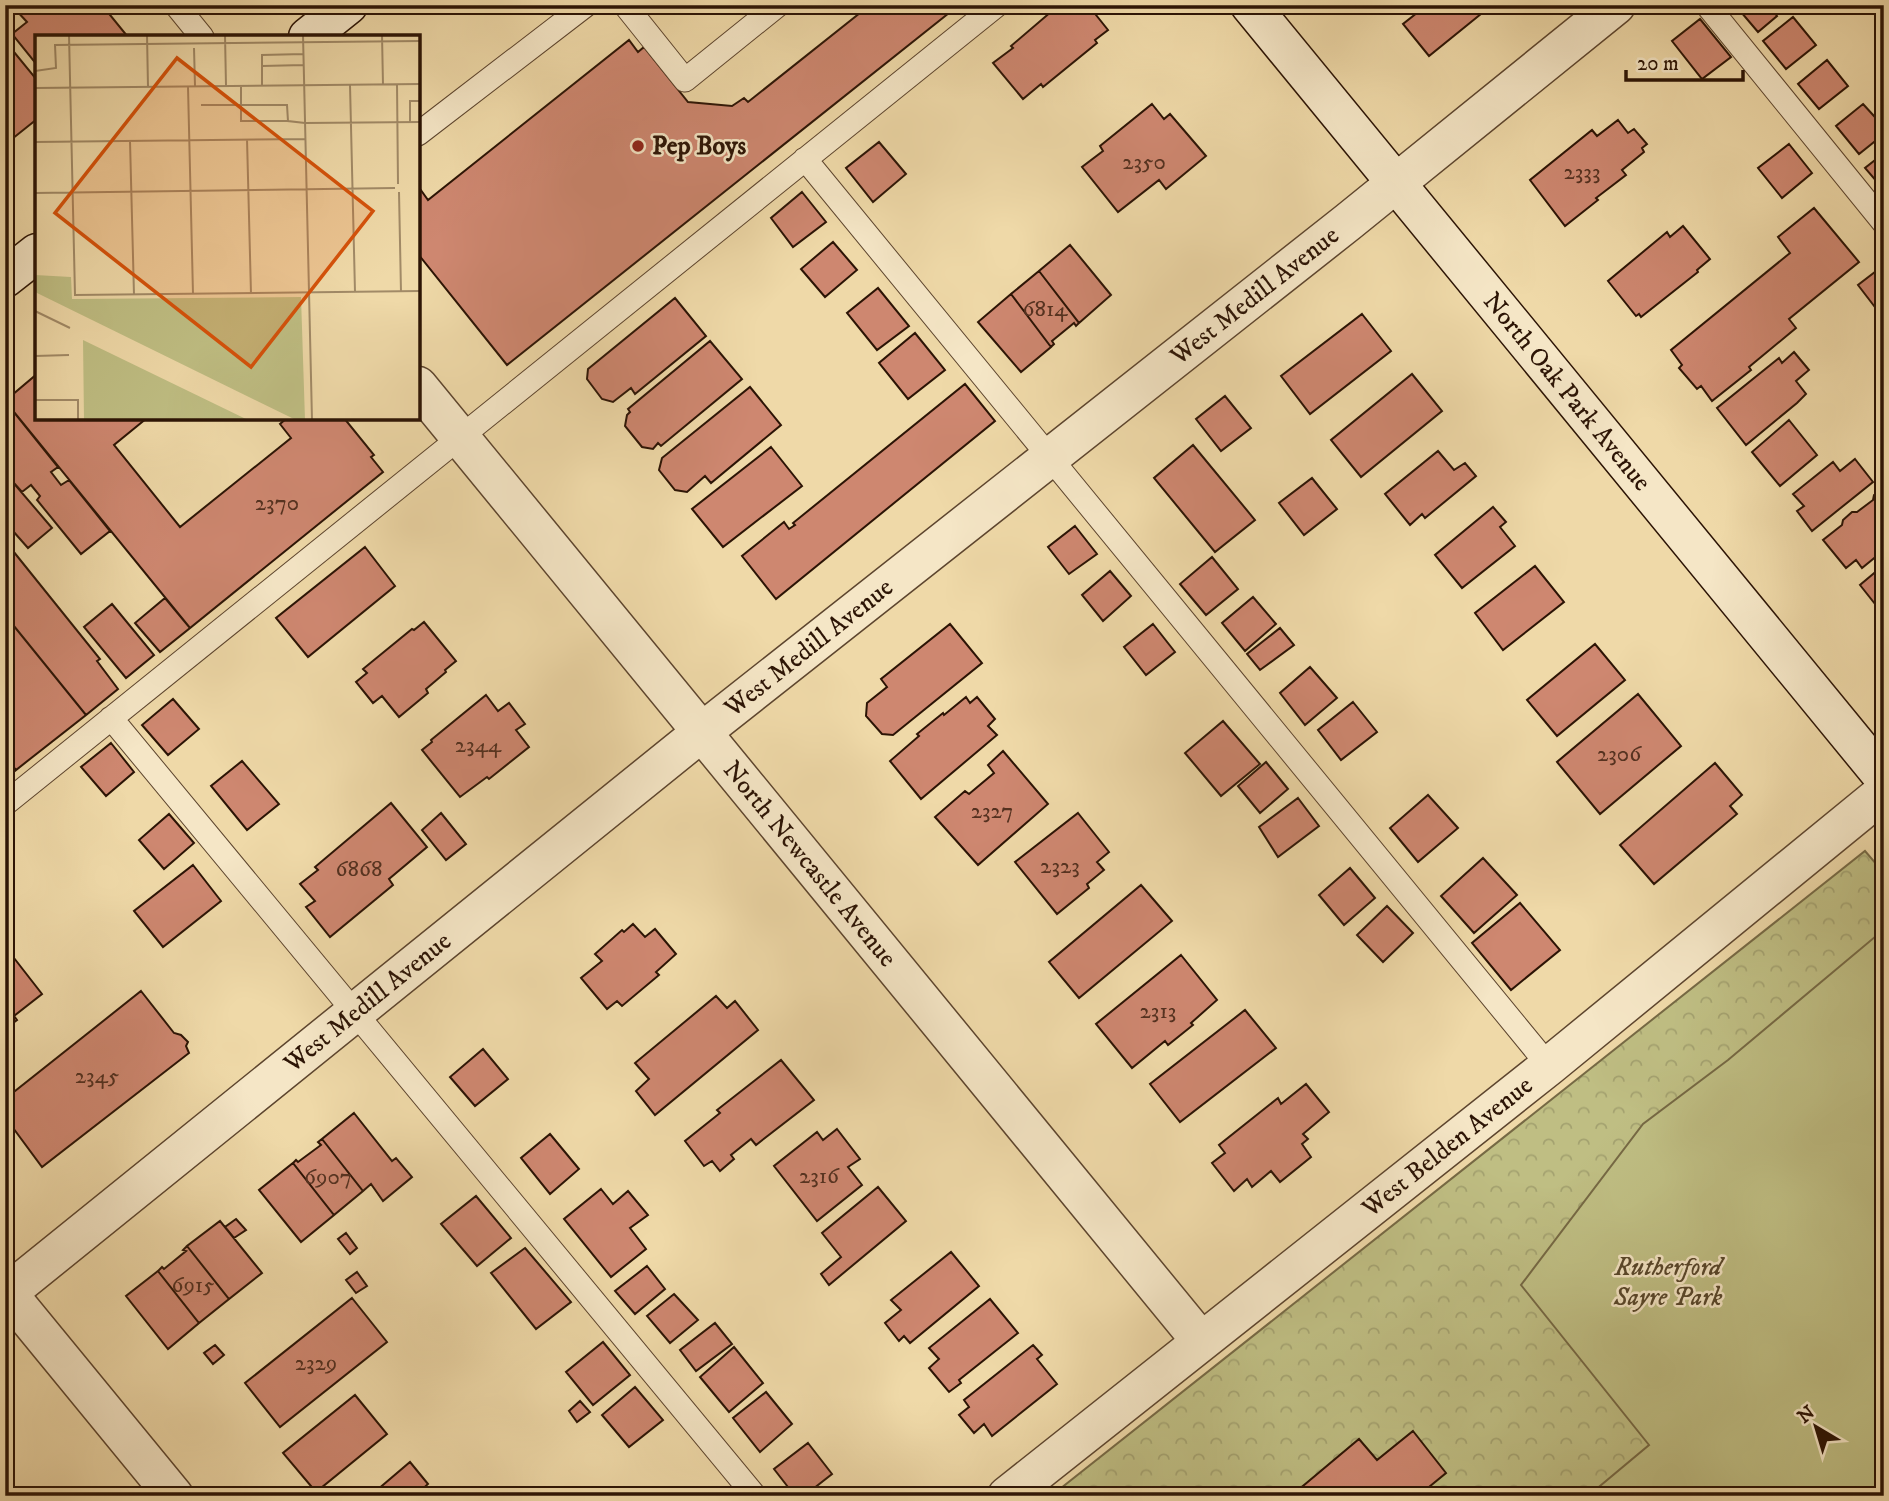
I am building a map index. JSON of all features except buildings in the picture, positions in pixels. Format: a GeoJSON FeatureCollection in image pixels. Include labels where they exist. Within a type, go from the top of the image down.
{"type":"FeatureCollection","features":[{"type":"Feature","properties":{"kind":"street"},"geometry":{"type":"LineString","coordinates":[[310,35],[348,5]]}},
{"type":"Feature","properties":{"kind":"street","name":"North Oak Park Avenue"},"geometry":{"type":"LineString","coordinates":[[1250,5],[1884,778]]}},
{"type":"Feature","properties":{"kind":"street","name":"West Medill Avenue"},"geometry":{"type":"LineString","coordinates":[[6,1293],[702,732],[1396,184],[1616,5]]}},
{"type":"Feature","properties":{"kind":"street"},"geometry":{"type":"LineString","coordinates":[[5,278],[35,255]]}},
{"type":"Feature","properties":{"kind":"street","name":"North Newcastle Avenue"},"geometry":{"type":"LineString","coordinates":[[420,388],[1201,1341]]}},
{"type":"Feature","properties":{"kind":"street","name":"West Belden Avenue"},"geometry":{"type":"LineString","coordinates":[[1007,1496],[1549,1066],[1884,792]]}},
{"type":"Feature","properties":{"kind":"street"},"geometry":{"type":"LineString","coordinates":[[6,1293],[174,1496]]}},
{"type":"Feature","properties":{"kind":"lane"},"geometry":{"type":"LineString","coordinates":[[176,5],[200,35]]}},
{"type":"Feature","properties":{"kind":"lane"},"geometry":{"type":"LineString","coordinates":[[420,133],[586,5]]}},
{"type":"Feature","properties":{"kind":"lane"},"geometry":{"type":"LineString","coordinates":[[625,5],[685,80],[778,5]]}},
{"type":"Feature","properties":{"kind":"lane"},"geometry":{"type":"LineString","coordinates":[[5,804],[997,5]]}},
{"type":"Feature","properties":{"kind":"lane"},"geometry":{"type":"LineString","coordinates":[[1707,5],[1884,223]]}},
{"type":"Feature","properties":{"kind":"lane"},"geometry":{"type":"LineString","coordinates":[[805,159],[1549,1066]]}},
{"type":"Feature","properties":{"kind":"lane"},"geometry":{"type":"LineString","coordinates":[[111,718],[755,1496]]}},
{"type":"Feature","properties":{"kind":"green space","name":"Rutherford Sayre Park"},"geometry":{"type":"Polygon","coordinates":[[[1865,851],[1884,873],[1884,1496],[1051,1496],[1865,851]]]}},
{"type":"Feature","properties":{"kind":"green space"},"geometry":{"type":"Polygon","coordinates":[[[1882,931],[1884,1496],[1588,1496],[1649,1445],[1521,1285],[1643,1124],[1728,1060],[1882,931]]]}},
{"type":"Feature","properties":{"kind":"place","name":"Pep Boys"},"geometry":{"type":"Point","coordinates":[638,146]}}]}
